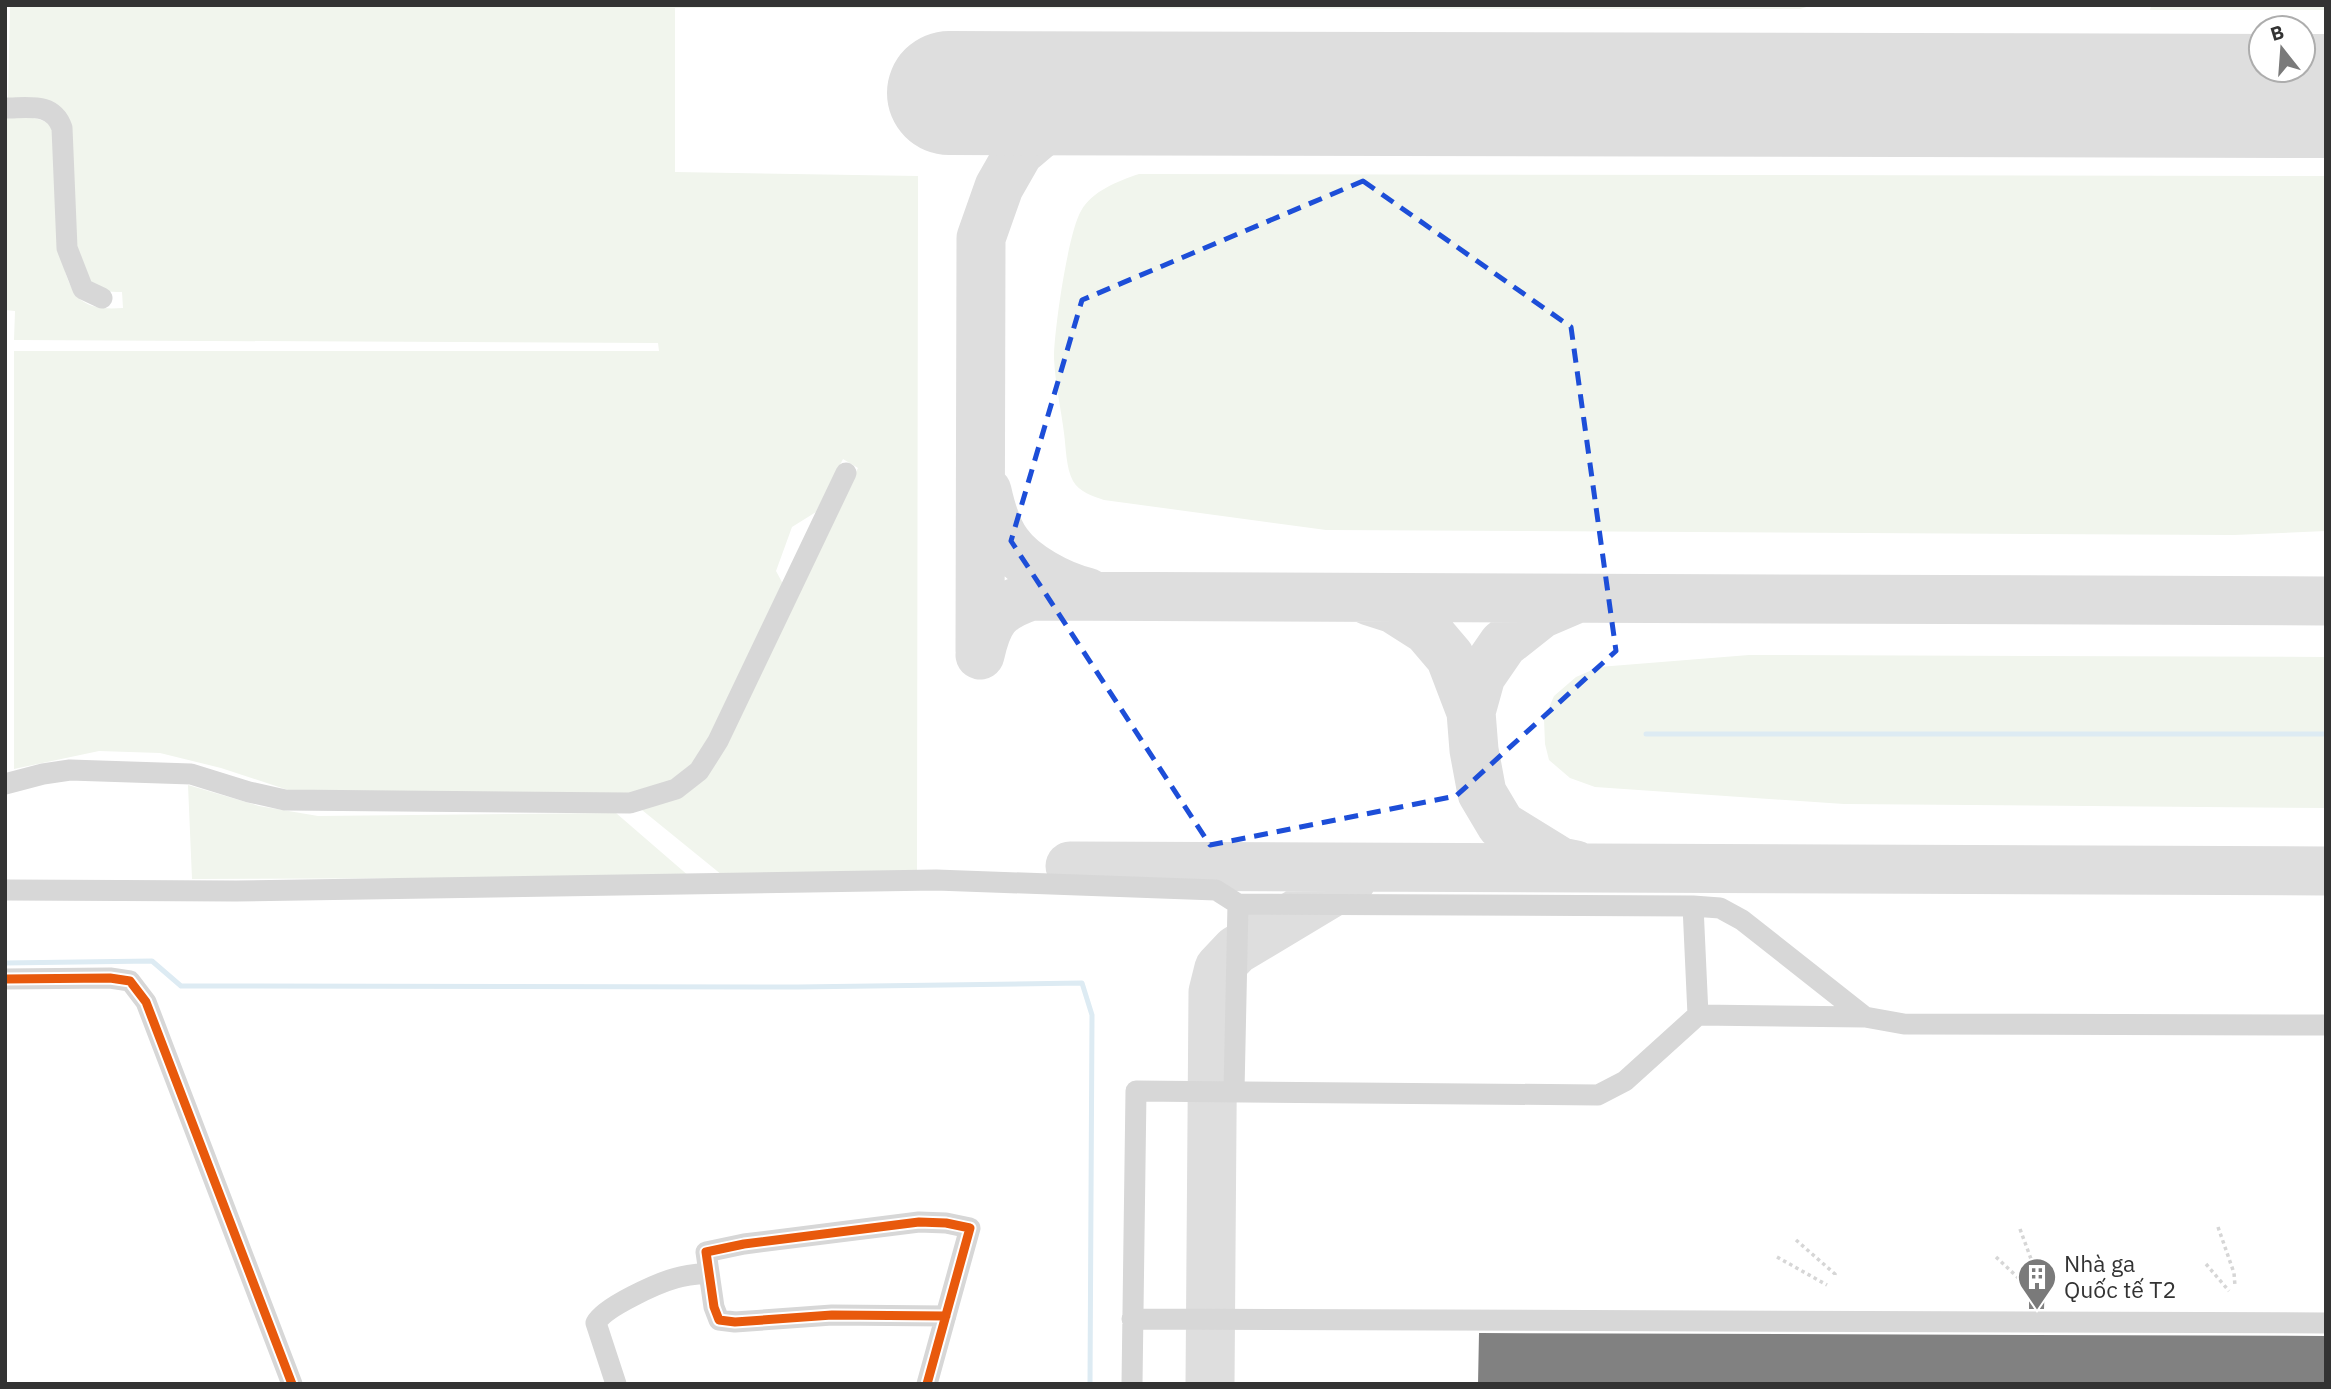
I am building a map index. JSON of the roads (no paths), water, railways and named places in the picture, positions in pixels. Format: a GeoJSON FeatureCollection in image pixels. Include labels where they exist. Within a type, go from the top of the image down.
{"type":"FeatureCollection","features":[{"type":"Feature","properties":{"kind":"street"},"geometry":{"type":"LineString","coordinates":[[5,108],[39,108],[53,112],[59,121],[62,128],[67,248],[83,289],[102,298]]}},
{"type":"Feature","properties":{"kind":"street"},"geometry":{"type":"LineString","coordinates":[[5,784],[70,770],[191,774],[285,800],[334,801],[630,803],[676,789],[699,771],[718,741],[846,472]]}},
{"type":"Feature","properties":{"kind":"street"},"geometry":{"type":"LineString","coordinates":[[5,890],[236,891],[936,880],[1216,890],[1238,904],[1693,906],[1720,908],[1742,920],[1865,1017]]}},
{"type":"Feature","properties":{"kind":"street"},"geometry":{"type":"LineString","coordinates":[[1234,1091],[1238,904]]}},
{"type":"Feature","properties":{"kind":"street"},"geometry":{"type":"LineString","coordinates":[[1693,906],[1698,1015]]}},
{"type":"Feature","properties":{"kind":"street"},"geometry":{"type":"LineString","coordinates":[[5,979],[110,978],[130,981],[146,1002],[292,1384]]}},
{"type":"Feature","properties":{"kind":"street"},"geometry":{"type":"LineString","coordinates":[[1132,1384],[1136,1091],[1598,1095],[1625,1081],[1698,1015],[1865,1017],[1904,1024],[2326,1025]]}},
{"type":"Feature","properties":{"kind":"street"},"geometry":{"type":"LineString","coordinates":[[927,1384],[946,1316],[970,1228],[946,1223],[919,1222],[744,1244],[706,1252],[714,1307],[719,1320],[735,1322],[832,1315],[946,1316]]}},
{"type":"Feature","properties":{"kind":"street"},"geometry":{"type":"LineString","coordinates":[[616,1384],[596,1323],[600,1315],[643,1292],[677,1278],[709,1273]]}},
{"type":"Feature","properties":{"kind":"street"},"geometry":{"type":"LineString","coordinates":[[1132,1319],[2326,1323]]}},
{"type":"Feature","properties":{"kind":"waterway"},"geometry":{"type":"LineString","coordinates":[[1646,734],[2326,734]]}},
{"type":"Feature","properties":{"kind":"waterway"},"geometry":{"type":"LineString","coordinates":[[5,963],[152,961],[181,986],[798,987],[1082,983],[1092,1015],[1090,1384]]}},
{"type":"Feature","properties":{"kind":"place","name":"Nhà ga Quốc tế T2"},"geometry":{"type":"Point","coordinates":[2037,1311]}}]}
